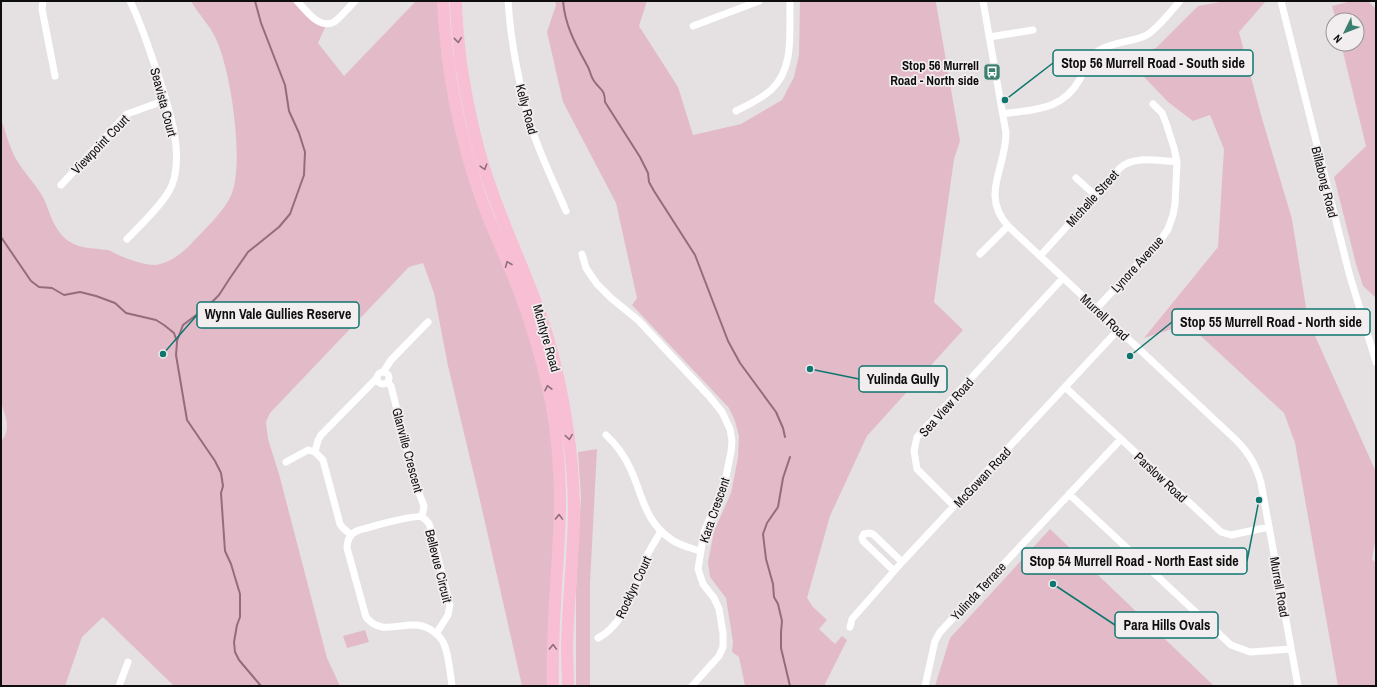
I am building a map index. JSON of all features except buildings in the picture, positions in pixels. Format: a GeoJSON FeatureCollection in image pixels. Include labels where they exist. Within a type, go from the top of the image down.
{"type":"FeatureCollection","features":[{"type":"Feature","properties":{"kind":"main road","name":"McIntyre Road"},"geometry":{"type":"LineString","coordinates":[[443,1],[451,80],[464,145],[482,201],[521,294],[535,336],[552,412],[559,471],[560,506],[553,647],[553,686]]}},
{"type":"Feature","properties":{"kind":"main road","name":"McIntyre Road"},"geometry":{"type":"LineString","coordinates":[[456,1],[458,40],[469,115],[493,195],[540,312],[554,359],[567,422],[572,465],[574,508],[567,648],[568,686]]}},
{"type":"Feature","properties":{"kind":"street"},"geometry":{"type":"LineString","coordinates":[[43,1],[42,9],[55,76]]}},
{"type":"Feature","properties":{"kind":"street","name":"Seavista Court"},"geometry":{"type":"LineString","coordinates":[[127,239],[167,196],[172,185],[176,164],[175,136],[166,100],[141,22],[130,1]]}},
{"type":"Feature","properties":{"kind":"street"},"geometry":{"type":"LineString","coordinates":[[298,1],[308,14],[319,22],[327,23],[334,22],[355,1]]}},
{"type":"Feature","properties":{"kind":"street","name":"Kelly Road"},"geometry":{"type":"LineString","coordinates":[[508,1],[515,61],[529,117],[537,142],[566,211]]}},
{"type":"Feature","properties":{"kind":"street"},"geometry":{"type":"LineString","coordinates":[[693,26],[759,1]]}},
{"type":"Feature","properties":{"kind":"street"},"geometry":{"type":"LineString","coordinates":[[736,111],[765,94],[783,75],[789,52],[790,1]]}},
{"type":"Feature","properties":{"kind":"street","name":"Murrell Road"},"geometry":{"type":"LineString","coordinates":[[982,1],[990,37],[1006,133],[1005,148],[994,195],[1000,215],[1008,226],[1248,453],[1258,472],[1298,686]]}},
{"type":"Feature","properties":{"kind":"street"},"geometry":{"type":"LineString","coordinates":[[1003,114],[1042,108],[1060,102],[1072,92],[1089,61],[1097,52],[1106,47],[1146,35],[1180,1]]}},
{"type":"Feature","properties":{"kind":"street","name":"Billabong Road"},"geometry":{"type":"LineString","coordinates":[[1281,1],[1348,273],[1376,362]]}},
{"type":"Feature","properties":{"kind":"street"},"geometry":{"type":"LineString","coordinates":[[990,37],[1033,30]]}},
{"type":"Feature","properties":{"kind":"street","name":"Viewpoint Court"},"geometry":{"type":"LineString","coordinates":[[61,185],[127,114],[166,100]]}},
{"type":"Feature","properties":{"kind":"street","name":"Lynore Avenue"},"geometry":{"type":"LineString","coordinates":[[1096,308],[1157,244],[1168,229],[1174,215],[1177,162],[1166,122],[1162,113],[1153,104]]}},
{"type":"Feature","properties":{"kind":"street","name":"Michelle Street"},"geometry":{"type":"LineString","coordinates":[[1040,256],[1120,168],[1128,162],[1137,160],[1177,162]]}},
{"type":"Feature","properties":{"kind":"street"},"geometry":{"type":"LineString","coordinates":[[1076,178],[1095,195]]}},
{"type":"Feature","properties":{"kind":"street"},"geometry":{"type":"LineString","coordinates":[[980,254],[1008,226]]}},
{"type":"Feature","properties":{"kind":"street","name":"Kara Crescent"},"geometry":{"type":"LineString","coordinates":[[582,254],[586,268],[600,287],[638,320],[718,406],[728,423],[732,441],[731,452],[722,492],[706,527],[700,551],[698,568],[703,584],[714,598],[718,609],[723,633],[723,642],[719,656],[692,686]]}},
{"type":"Feature","properties":{"kind":"street","name":"Sea View Road"},"geometry":{"type":"LineString","coordinates":[[954,506],[917,469],[914,451],[917,438],[1063,278]]}},
{"type":"Feature","properties":{"kind":"street"},"geometry":{"type":"LineString","coordinates":[[315,452],[321,435],[377,378],[379,373],[384,371],[391,360],[428,322]]}},
{"type":"Feature","properties":{"kind":"street","name":"McGowan Road"},"geometry":{"type":"LineString","coordinates":[[850,627],[852,619],[902,562],[1118,330]]}},
{"type":"Feature","properties":{"kind":"street"},"geometry":{"type":"LineString","coordinates":[[377,378],[380,384],[388,383],[390,378],[389,374],[384,371]]}},
{"type":"Feature","properties":{"kind":"street","name":"Glanville Crescent"},"geometry":{"type":"LineString","coordinates":[[388,383],[391,386],[415,482],[424,506],[422,517]]}},
{"type":"Feature","properties":{"kind":"street","name":"Parslow Road"},"geometry":{"type":"LineString","coordinates":[[1065,387],[1221,532],[1231,535],[1269,527]]}},
{"type":"Feature","properties":{"kind":"street"},"geometry":{"type":"LineString","coordinates":[[606,435],[620,451],[630,468],[647,513],[661,531],[677,543],[700,551]]}},
{"type":"Feature","properties":{"kind":"street","name":"Yulinda Terrace"},"geometry":{"type":"LineString","coordinates":[[925,686],[935,641],[940,632],[1121,438]]}},
{"type":"Feature","properties":{"kind":"street"},"geometry":{"type":"LineString","coordinates":[[286,462],[308,450],[315,452],[323,460],[340,524],[351,535],[348,540],[347,548],[364,611],[369,621],[378,627],[384,628],[413,624],[430,629],[444,643],[452,686]]}},
{"type":"Feature","properties":{"kind":"street"},"geometry":{"type":"LineString","coordinates":[[1069,494],[1231,645],[1250,652],[1291,649]]}},
{"type":"Feature","properties":{"kind":"street","name":"Bellevue Circuit"},"geometry":{"type":"LineString","coordinates":[[351,535],[359,530],[417,516],[422,517],[430,525],[450,605],[448,615],[436,634]]}},
{"type":"Feature","properties":{"kind":"street","name":"Rocklyn Court"},"geometry":{"type":"LineString","coordinates":[[598,638],[605,635],[612,629],[622,614],[636,586],[644,562],[661,531]]}},
{"type":"Feature","properties":{"kind":"street"},"geometry":{"type":"LineString","coordinates":[[894,571],[863,541],[862,538],[864,534],[870,533],[874,535],[902,562]]}},
{"type":"Feature","properties":{"kind":"street"},"geometry":{"type":"LineString","coordinates":[[119,686],[128,662]]}},
{"type":"Feature","properties":{"kind":"shaded area"},"geometry":{"type":"Polygon","coordinates":[[[191,1],[297,1],[308,14],[327,23],[318,43],[344,76],[416,1],[443,1],[457,116],[521,294],[556,437],[553,686],[522,686],[448,366],[434,293],[423,263],[409,267],[270,413],[266,422],[268,439],[279,474],[327,658],[340,686],[174,686],[103,617],[82,637],[65,686],[1,686],[1,441],[6,432],[7,422],[1,402],[1,119],[9,144],[16,159],[41,194],[55,226],[65,238],[78,246],[110,250],[120,256],[140,263],[152,265],[161,264],[179,255],[207,227],[224,207],[232,193],[237,160],[234,116],[227,72],[216,39],[191,1]]]}},
{"type":"Feature","properties":{"kind":"shaded area"},"geometry":{"type":"Polygon","coordinates":[[[555,1],[647,1],[639,26],[678,87],[693,135],[741,124],[782,100],[794,77],[799,55],[800,1],[935,1],[936,3],[960,141],[954,159],[934,302],[963,330],[867,436],[830,516],[807,598],[813,607],[827,620],[819,629],[835,644],[842,636],[847,640],[824,686],[745,686],[739,657],[732,652],[733,642],[726,598],[710,577],[708,562],[714,531],[731,493],[738,457],[739,436],[735,421],[729,408],[632,305],[637,298],[616,203],[563,102],[547,32],[556,5],[555,1]]]}},
{"type":"Feature","properties":{"kind":"shaded area"},"geometry":{"type":"Polygon","coordinates":[[[1226,1],[1266,1],[1239,32],[1261,115],[1292,219],[1308,320],[1376,472],[1376,536],[1372,559],[1376,563],[1376,686],[1338,686],[1295,443],[1284,413],[1188,324],[1144,338],[1218,247],[1224,149],[1210,115],[1193,121],[1168,102],[1125,57],[1156,48],[1198,6],[1226,1]]]}},
{"type":"Feature","properties":{"kind":"shaded area"},"geometry":{"type":"Polygon","coordinates":[[[1352,1],[1368,1],[1376,9],[1376,298],[1363,286],[1334,177],[1366,146],[1343,52],[1365,52],[1365,12],[1334,12],[1332,6],[1352,1]]]}},
{"type":"Feature","properties":{"kind":"shaded area"},"geometry":{"type":"Polygon","coordinates":[[[597,449],[590,583],[590,686],[576,686],[576,589],[581,496],[578,452],[597,449]]]}},
{"type":"Feature","properties":{"kind":"shaded area"},"geometry":{"type":"Polygon","coordinates":[[[1050,529],[1214,686],[935,686],[950,638],[1050,529]]]}},
{"type":"Feature","properties":{"kind":"shaded area"},"geometry":{"type":"Polygon","coordinates":[[[365,630],[369,642],[347,648],[343,636],[365,630]]]}},
{"type":"Feature","properties":{"kind":"waterway"},"geometry":{"type":"LineString","coordinates":[[177,341],[183,325],[208,306],[219,295],[248,252],[279,227],[290,214],[304,175],[305,152],[299,133],[289,111],[285,85],[261,23],[255,1]]}},
{"type":"Feature","properties":{"kind":"waterway"},"geometry":{"type":"LineString","coordinates":[[563,1],[566,19],[575,43],[588,67],[592,78],[603,92],[605,102],[640,157],[648,173],[649,182],[654,191],[695,255],[728,341],[740,363],[776,412],[785,437]]}},
{"type":"Feature","properties":{"kind":"waterway"},"geometry":{"type":"LineString","coordinates":[[1,237],[31,281],[39,287],[52,288],[64,295],[80,292],[96,296],[115,303],[126,313],[156,320],[174,333],[177,342],[176,355],[187,420],[215,461],[221,473],[223,486],[221,493],[225,551],[231,564],[240,594],[240,617],[234,642],[235,652],[239,660],[261,686]]}},
{"type":"Feature","properties":{"kind":"waterway"},"geometry":{"type":"LineString","coordinates":[[790,457],[783,478],[778,507],[767,523],[763,534],[766,559],[773,584],[774,597],[778,604],[782,621],[781,648],[790,686]]}},
{"type":"Feature","properties":{"kind":"place","name":"Stop 56 Murrell Road - North side"},"geometry":{"type":"Point","coordinates":[992,72]}},
{"type":"Feature","properties":{"kind":"place","name":"Stop 56 Murrell Road - South side"},"geometry":{"type":"Point","coordinates":[1005,100]}},
{"type":"Feature","properties":{"kind":"place","name":"Wynn Vale Gullies Reserve"},"geometry":{"type":"Point","coordinates":[163,354]}},
{"type":"Feature","properties":{"kind":"place","name":"Stop 55 Murrell Road - North side"},"geometry":{"type":"Point","coordinates":[1130,356]}},
{"type":"Feature","properties":{"kind":"place","name":"Yulinda Gully"},"geometry":{"type":"Point","coordinates":[810,369]}},
{"type":"Feature","properties":{"kind":"place","name":"Stop 54 Murrell Road - North East side"},"geometry":{"type":"Point","coordinates":[1259,500]}},
{"type":"Feature","properties":{"kind":"place","name":"Para Hills Ovals"},"geometry":{"type":"Point","coordinates":[1053,584]}}]}
